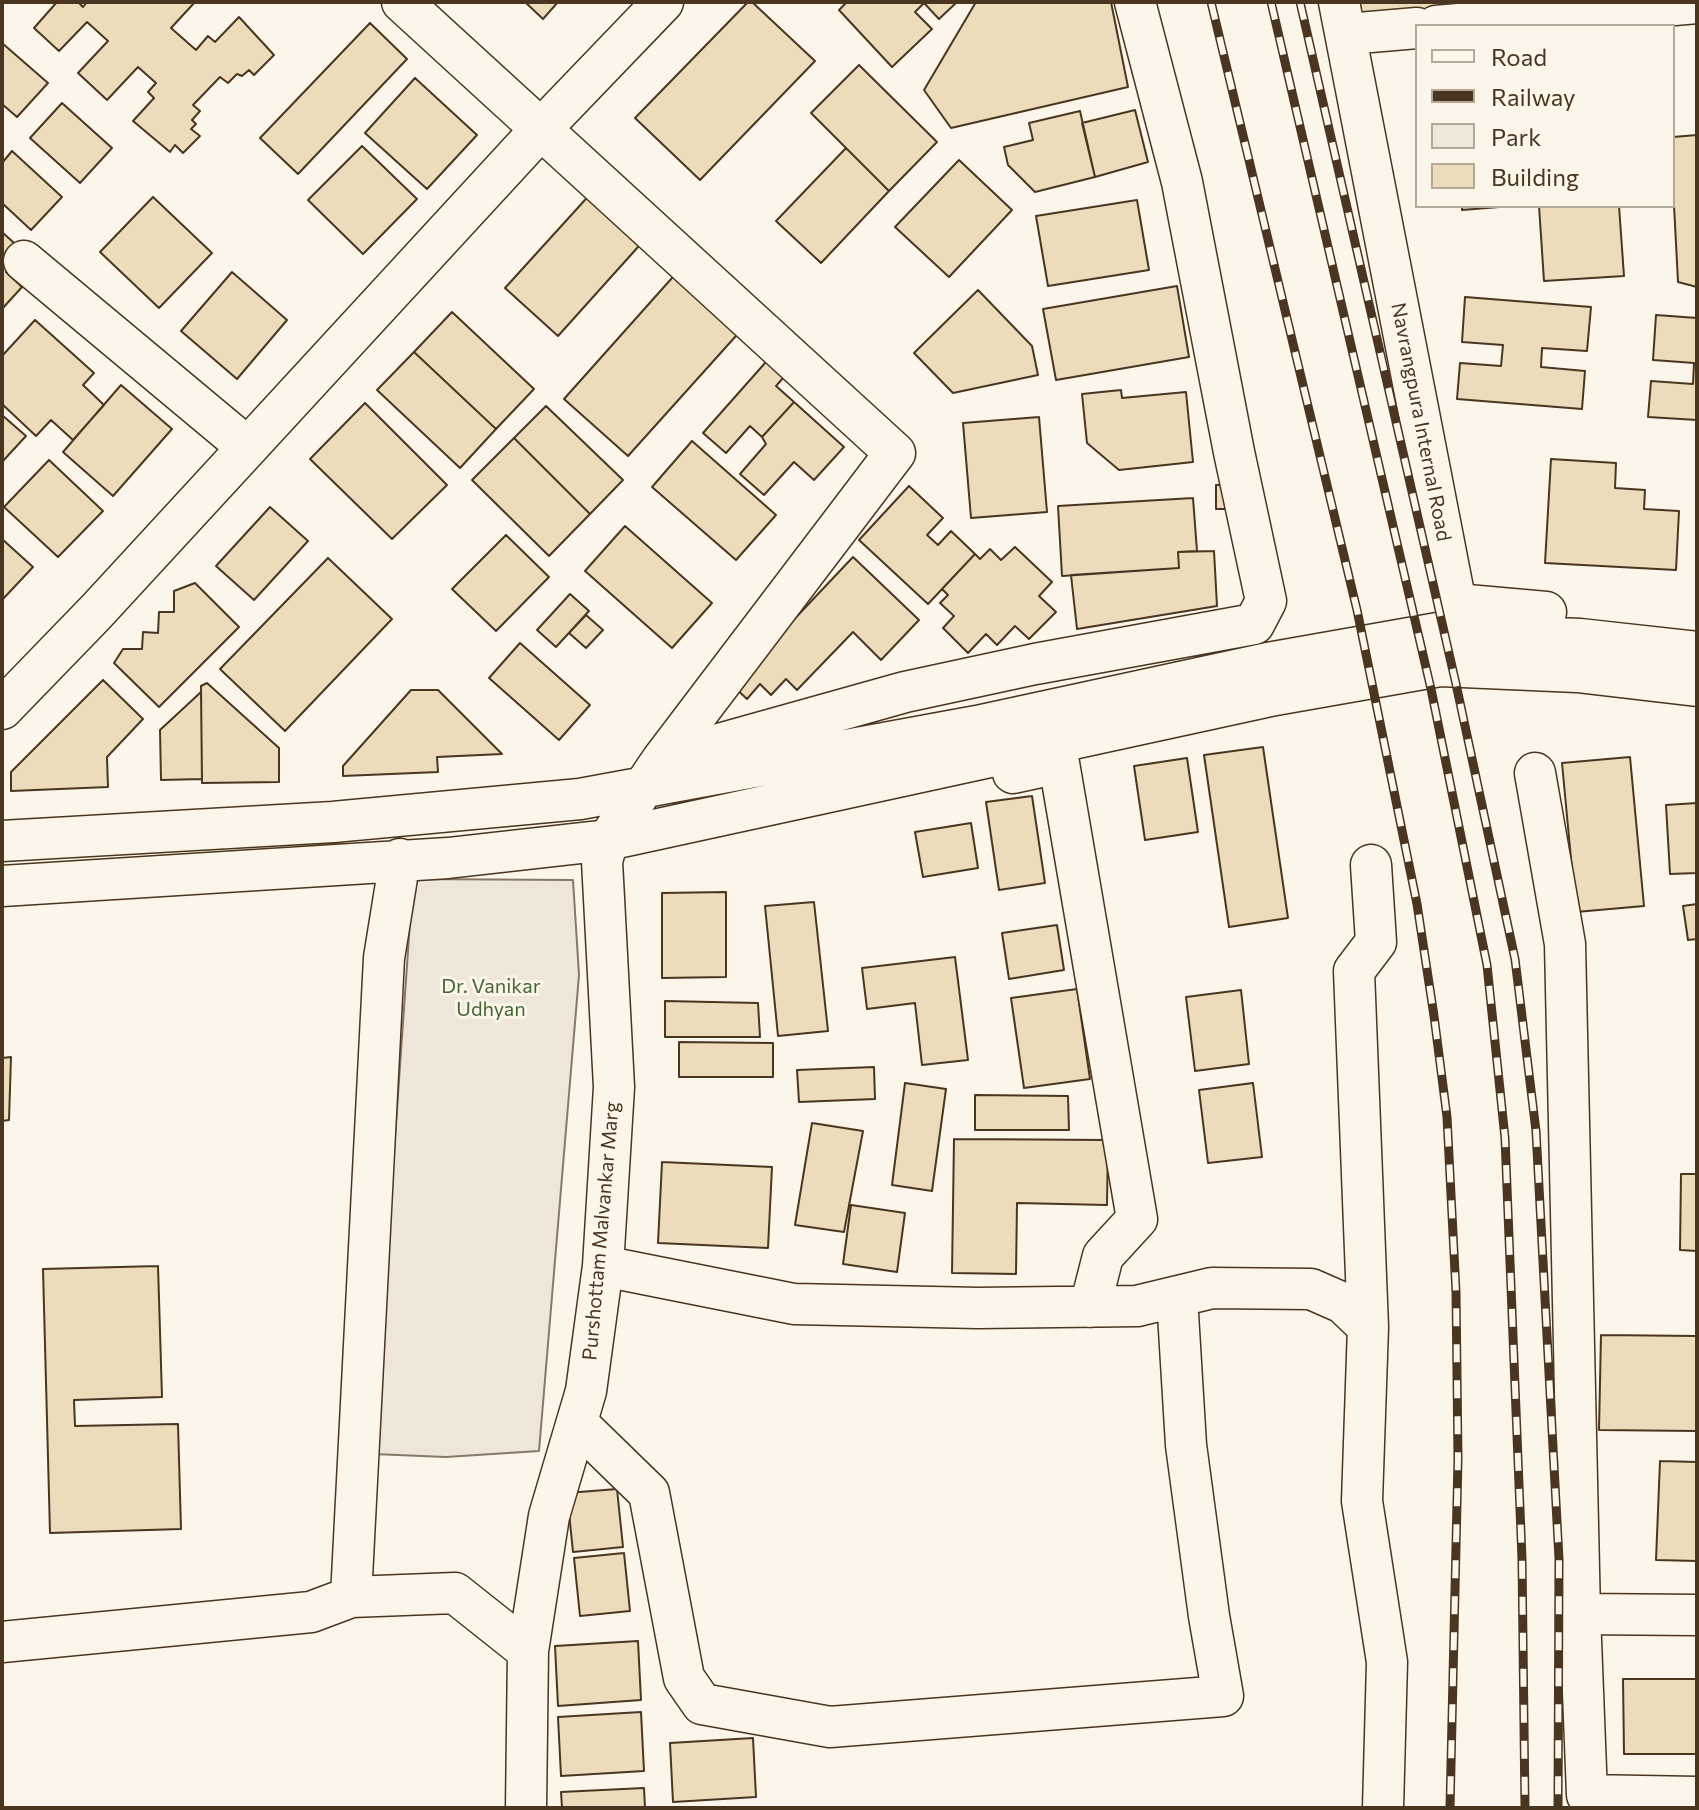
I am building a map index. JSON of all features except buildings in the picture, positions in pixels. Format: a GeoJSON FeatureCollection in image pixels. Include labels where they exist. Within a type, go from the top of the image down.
{"type":"FeatureCollection","features":[{"type":"Feature","properties":{"kind":"street"},"geometry":{"type":"LineString","coordinates":[[402,2],[895,453],[653,773],[605,850]]}},
{"type":"Feature","properties":{"kind":"street"},"geometry":{"type":"LineString","coordinates":[[2,709],[96,612],[541,129],[663,2]]}},
{"type":"Feature","properties":{"kind":"street"},"geometry":{"type":"LineString","coordinates":[[2,841],[333,822],[580,799],[905,692],[1035,664],[1254,624],[1266,601],[1182,182],[1135,2]]}},
{"type":"Feature","properties":{"kind":"street"},"geometry":{"type":"LineString","coordinates":[[1459,24],[1697,3]]}},
{"type":"Feature","properties":{"kind":"street"},"geometry":{"type":"LineString","coordinates":[[1343,18],[1415,28]]}},
{"type":"Feature","properties":{"kind":"street","name":"Navrangpura Internal Road"},"geometry":{"type":"LineString","coordinates":[[1343,18],[1456,604],[1631,619],[1697,628]]}},
{"type":"Feature","properties":{"kind":"street"},"geometry":{"type":"LineString","coordinates":[[24,261],[247,447]]}},
{"type":"Feature","properties":{"kind":"street"},"geometry":{"type":"LineString","coordinates":[[653,773],[977,726],[1268,663],[1438,633],[1580,639],[1697,652]]}},
{"type":"Feature","properties":{"kind":"street"},"geometry":{"type":"LineString","coordinates":[[2,886],[400,859],[605,850],[1275,695],[1440,666],[1577,672],[1697,686]]}},
{"type":"Feature","properties":{"kind":"street"},"geometry":{"type":"LineString","coordinates":[[605,850],[633,858],[1059,763],[1137,1219],[1103,1256],[1090,1307]]}},
{"type":"Feature","properties":{"kind":"street"},"geometry":{"type":"LineString","coordinates":[[1535,773],[1565,944],[1587,1795],[1697,1797]]}},
{"type":"Feature","properties":{"kind":"street","name":"Purshottam Malvankar Marg"},"geometry":{"type":"LineString","coordinates":[[526,1808],[528,1651],[549,1516],[586,1391],[603,1266],[614,1087],[605,850]]}},
{"type":"Feature","properties":{"kind":"street"},"geometry":{"type":"LineString","coordinates":[[351,1597],[384,958],[400,859]]}},
{"type":"Feature","properties":{"kind":"street"},"geometry":{"type":"LineString","coordinates":[[1371,865],[1376,942],[1354,971],[1368,1327],[1362,1501],[1387,1662],[1383,1808]]}},
{"type":"Feature","properties":{"kind":"street"},"geometry":{"type":"LineString","coordinates":[[603,1266],[794,1304],[978,1308],[1137,1306],[1212,1288],[1311,1289],[1343,1303],[1368,1327]]}},
{"type":"Feature","properties":{"kind":"street"},"geometry":{"type":"LineString","coordinates":[[577,1423],[649,1493],[684,1678],[702,1704],[830,1727],[1223,1696],[1186,1445],[1177,1297]]}},
{"type":"Feature","properties":{"kind":"street"},"geometry":{"type":"LineString","coordinates":[[2,1642],[311,1612],[351,1597],[455,1593],[528,1651]]}},
{"type":"Feature","properties":{"kind":"street"},"geometry":{"type":"LineString","coordinates":[[1580,1614],[1697,1615]]}},
{"type":"Feature","properties":{"kind":"green space","name":"Dr. Vanikar Udhyan"},"geometry":{"type":"Polygon","coordinates":[[[413,879],[573,880],[579,975],[539,1451],[446,1457],[373,1454],[413,879]]]}},
{"type":"Feature","properties":{"kind":"railway"},"geometry":{"type":"LineString","coordinates":[[1211,2],[1357,610],[1417,904],[1434,1016],[1447,1117],[1456,1292],[1458,1459],[1450,1808]]}},
{"type":"Feature","properties":{"kind":"railway"},"geometry":{"type":"LineString","coordinates":[[1271,2],[1431,689],[1487,965],[1505,1138],[1522,1559],[1525,1808]]}},
{"type":"Feature","properties":{"kind":"railway"},"geometry":{"type":"LineString","coordinates":[[1300,2],[1456,684],[1515,959],[1536,1131],[1559,1559],[1558,1808]]}}]}
